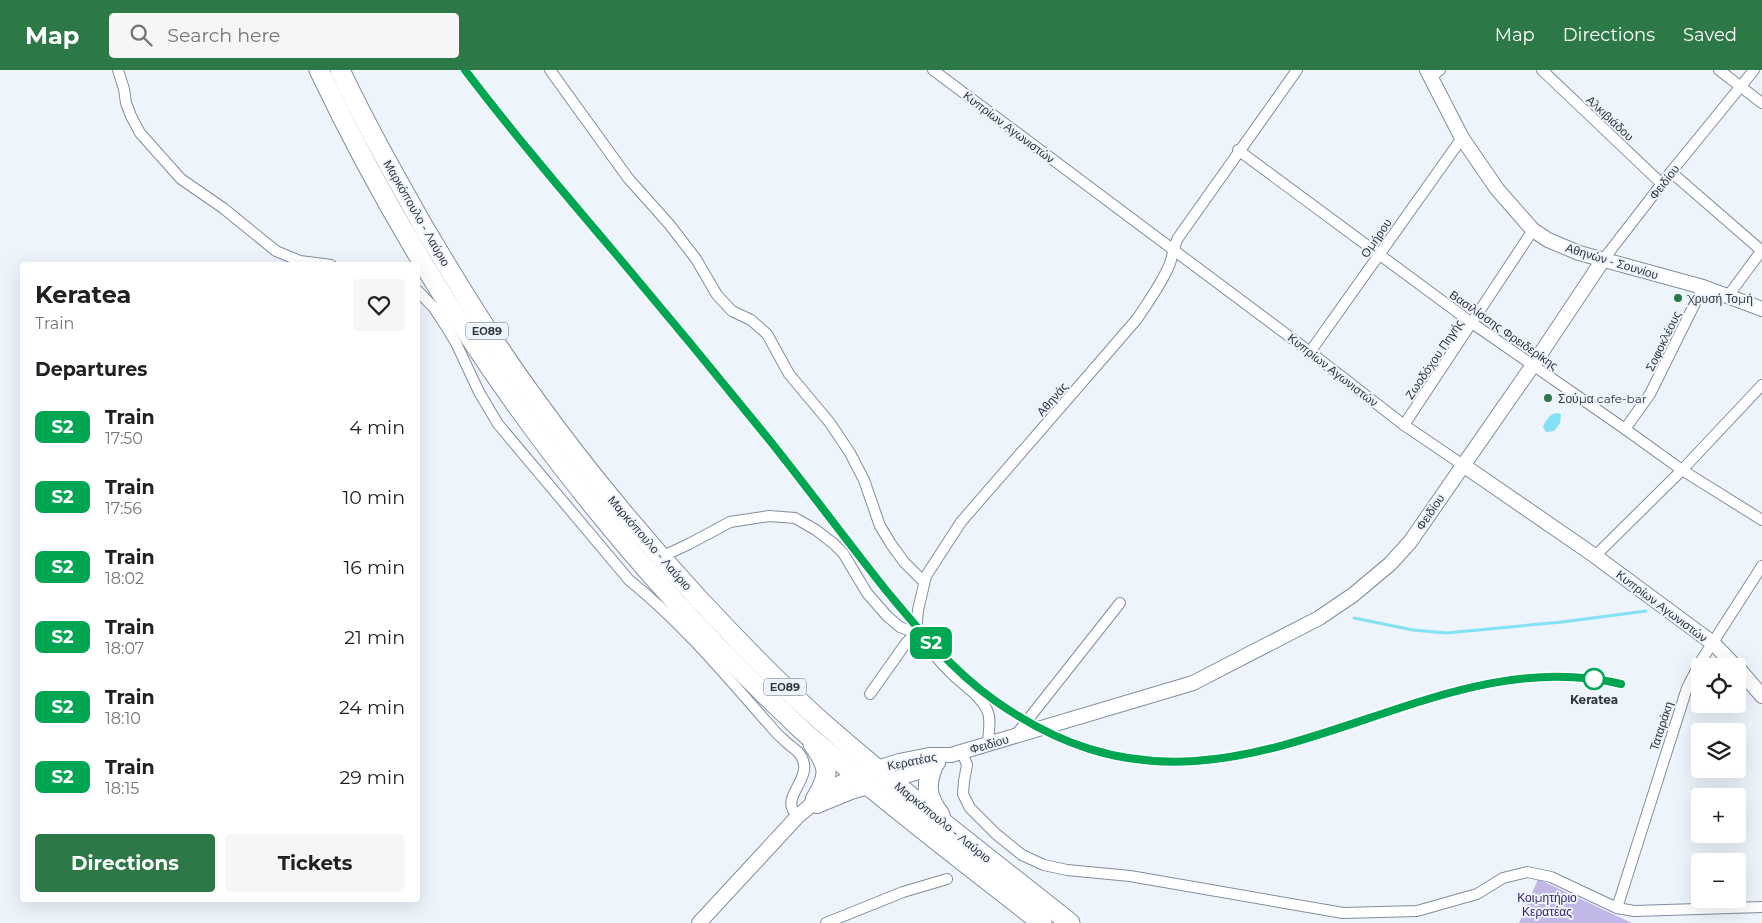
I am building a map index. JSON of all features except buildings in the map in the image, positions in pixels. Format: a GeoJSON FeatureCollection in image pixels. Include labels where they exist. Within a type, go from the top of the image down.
{"type":"FeatureCollection","features":[{"type":"Feature","properties":{"kind":"highway","name":"Μαρκόπουλο - Λαύριο"},"geometry":{"type":"LineString","coordinates":[[319,70],[342,118],[441,293],[481,356],[517,407],[603,519],[728,657],[805,733],[1042,923]]}},
{"type":"Feature","properties":{"kind":"highway","name":"Μαρκόπουλο - Λαύριο"},"geometry":{"type":"LineString","coordinates":[[340,70],[360,112],[409,200],[497,346],[530,394],[618,507],[661,557],[768,671],[821,721],[892,781],[1070,923]]}},
{"type":"Feature","properties":{"kind":"highway"},"geometry":{"type":"LineString","coordinates":[[805,733],[825,763],[826,779],[815,800]]}},
{"type":"Feature","properties":{"kind":"highway"},"geometry":{"type":"LineString","coordinates":[[933,766],[928,781],[930,800],[950,828]]}},
{"type":"Feature","properties":{"kind":"main road","name":"Αθηνών - Σουνίου"},"geometry":{"type":"LineString","coordinates":[[1433,72],[1462,138],[1497,189],[1533,230],[1563,247],[1603,260],[1703,287],[1762,309]]}},
{"type":"Feature","properties":{"kind":"main road","name":"Φειδίου"},"geometry":{"type":"LineString","coordinates":[[956,753],[1193,683],[1319,618],[1353,595],[1390,564],[1410,542],[1533,365],[1603,260]]}},
{"type":"Feature","properties":{"kind":"main road","name":"Κυπρίων Αγωνιστών"},"geometry":{"type":"LineString","coordinates":[[1463,464],[1595,556],[1714,644],[1727,658]]}},
{"type":"Feature","properties":{"kind":"main road","name":"Κυπρίων Αγωνιστών"},"geometry":{"type":"LineString","coordinates":[[1746,678],[1762,696]]}},
{"type":"Feature","properties":{"kind":"main road","name":"Κερατέας"},"geometry":{"type":"LineString","coordinates":[[863,781],[876,768],[930,755],[956,753]]}},
{"type":"Feature","properties":{"kind":"main road","name":"Κερατέας"},"geometry":{"type":"LineString","coordinates":[[863,781],[892,781],[933,766],[956,753]]}},
{"type":"Feature","properties":{"kind":"main road"},"geometry":{"type":"LineString","coordinates":[[798,816],[831,800],[863,781]]}},
{"type":"Feature","properties":{"kind":"main road"},"geometry":{"type":"LineString","coordinates":[[698,923],[815,800],[834,786],[863,781]]}},
{"type":"Feature","properties":{"kind":"street"},"geometry":{"type":"LineString","coordinates":[[118,70],[126,103],[140,132],[181,179],[223,208],[276,251],[300,261],[308,262]]}},
{"type":"Feature","properties":{"kind":"street"},"geometry":{"type":"LineString","coordinates":[[550,70],[628,178],[669,224],[696,259],[717,295],[732,311],[752,320],[767,334],[789,374],[830,423],[850,453],[864,480],[880,526],[891,544],[904,562],[924,582]]}},
{"type":"Feature","properties":{"kind":"street","name":"Κυπρίων Αγωνιστών"},"geometry":{"type":"LineString","coordinates":[[933,70],[1310,352],[1404,425],[1463,464]]}},
{"type":"Feature","properties":{"kind":"street","name":"Αθηνάς"},"geometry":{"type":"LineString","coordinates":[[916,633],[918,610],[924,582],[934,562],[961,522],[1137,319],[1161,282],[1169,266],[1178,238],[1238,150],[1297,70]]}},
{"type":"Feature","properties":{"kind":"street","name":"Αλκιβιάδου"},"geometry":{"type":"LineString","coordinates":[[1542,70],[1662,184]]}},
{"type":"Feature","properties":{"kind":"street"},"geometry":{"type":"LineString","coordinates":[[1719,70],[1762,103]]}},
{"type":"Feature","properties":{"kind":"street","name":"Φειδίου"},"geometry":{"type":"LineString","coordinates":[[1603,260],[1671,172],[1754,70]]}},
{"type":"Feature","properties":{"kind":"street","name":"Ομήρου"},"geometry":{"type":"LineString","coordinates":[[1310,352],[1462,138]]}},
{"type":"Feature","properties":{"kind":"street","name":"Βασιλίσσης Φρειδερίκης"},"geometry":{"type":"LineString","coordinates":[[1238,150],[1472,323],[1682,470],[1762,520]]}},
{"type":"Feature","properties":{"kind":"street"},"geometry":{"type":"LineString","coordinates":[[1671,172],[1762,251],[1728,296]]}},
{"type":"Feature","properties":{"kind":"street","name":"Ζωοδόχου Πηγής"},"geometry":{"type":"LineString","coordinates":[[1404,425],[1533,230]]}},
{"type":"Feature","properties":{"kind":"street","name":"Σοφοκλέους"},"geometry":{"type":"LineString","coordinates":[[1625,429],[1650,394],[1703,287]]}},
{"type":"Feature","properties":{"kind":"street"},"geometry":{"type":"LineString","coordinates":[[420,293],[434,308],[448,328],[479,392],[498,424],[629,580],[654,600],[717,665],[782,738],[798,752],[803,761],[804,770],[802,780],[790,803],[792,811],[798,816]]}},
{"type":"Feature","properties":{"kind":"street"},"geometry":{"type":"LineString","coordinates":[[1595,556],[1682,470],[1762,386]]}},
{"type":"Feature","properties":{"kind":"street"},"geometry":{"type":"LineString","coordinates":[[661,557],[730,522],[769,516],[795,518],[816,530],[843,553],[867,594],[882,610],[900,627],[916,633],[952,675],[980,701],[987,710],[990,722],[988,744]]}},
{"type":"Feature","properties":{"kind":"street","name":"Ταταράκη"},"geometry":{"type":"LineString","coordinates":[[1617,908],[1687,688],[1701,661],[1714,644],[1762,566]]}},
{"type":"Feature","properties":{"kind":"street"},"geometry":{"type":"LineString","coordinates":[[1015,737],[1120,603]]}},
{"type":"Feature","properties":{"kind":"street"},"geometry":{"type":"LineString","coordinates":[[870,694],[906,642],[916,633]]}},
{"type":"Feature","properties":{"kind":"street"},"geometry":{"type":"LineString","coordinates":[[956,753],[967,764],[963,794],[970,808],[996,834],[1022,855],[1044,865],[1067,870],[1130,876],[1343,913],[1417,911],[1477,894],[1502,878],[1527,872],[1551,878],[1617,908],[1648,912],[1762,907]]}},
{"type":"Feature","properties":{"kind":"street"},"geometry":{"type":"LineString","coordinates":[[826,923],[903,892],[947,878]]}},
{"type":"Feature","properties":{"kind":"green space","name":"Κοιμητήριο Κερατέας"},"geometry":{"type":"Polygon","coordinates":[[[1538,879],[1632,923],[1519,923],[1538,879]]]}},
{"type":"Feature","properties":{"kind":"water"},"geometry":{"type":"Polygon","coordinates":[[[1556,413],[1561,414],[1560,423],[1554,431],[1546,432],[1543,427],[1545,422],[1556,413]]]}},
{"type":"Feature","properties":{"kind":"waterway"},"geometry":{"type":"LineString","coordinates":[[1354,618],[1413,630],[1446,633],[1562,622],[1646,611]]}},
{"type":"Feature","properties":{"kind":"railway"},"geometry":{"type":"LineString","coordinates":[[465,70],[539,163],[752,418],[867,566],[920,630],[978,688],[1016,715],[1039,728],[1062,739],[1110,755],[1161,762],[1188,762],[1243,755],[1297,742],[1456,691],[1509,680],[1564,677],[1621,684]]}},
{"type":"Feature","properties":{"kind":"train","name":"S2"},"geometry":{"type":"LineString","coordinates":[[465,70],[557,185],[771,442],[859,556],[922,633],[973,684],[1011,711],[1053,735],[1091,751],[1131,759],[1170,762],[1223,759],[1285,746],[1422,701],[1494,682],[1541,676],[1566,676],[1621,684]]}},
{"type":"Feature","properties":{"kind":"place","name":"Χρυσή Τομή"},"geometry":{"type":"Point","coordinates":[1678,298]}},
{"type":"Feature","properties":{"kind":"place","name":"Σούμα cafe-bar"},"geometry":{"type":"Point","coordinates":[1548,398]}},
{"type":"Feature","properties":{"kind":"place","name":"Keratea"},"geometry":{"type":"Point","coordinates":[1594,679]}}]}
